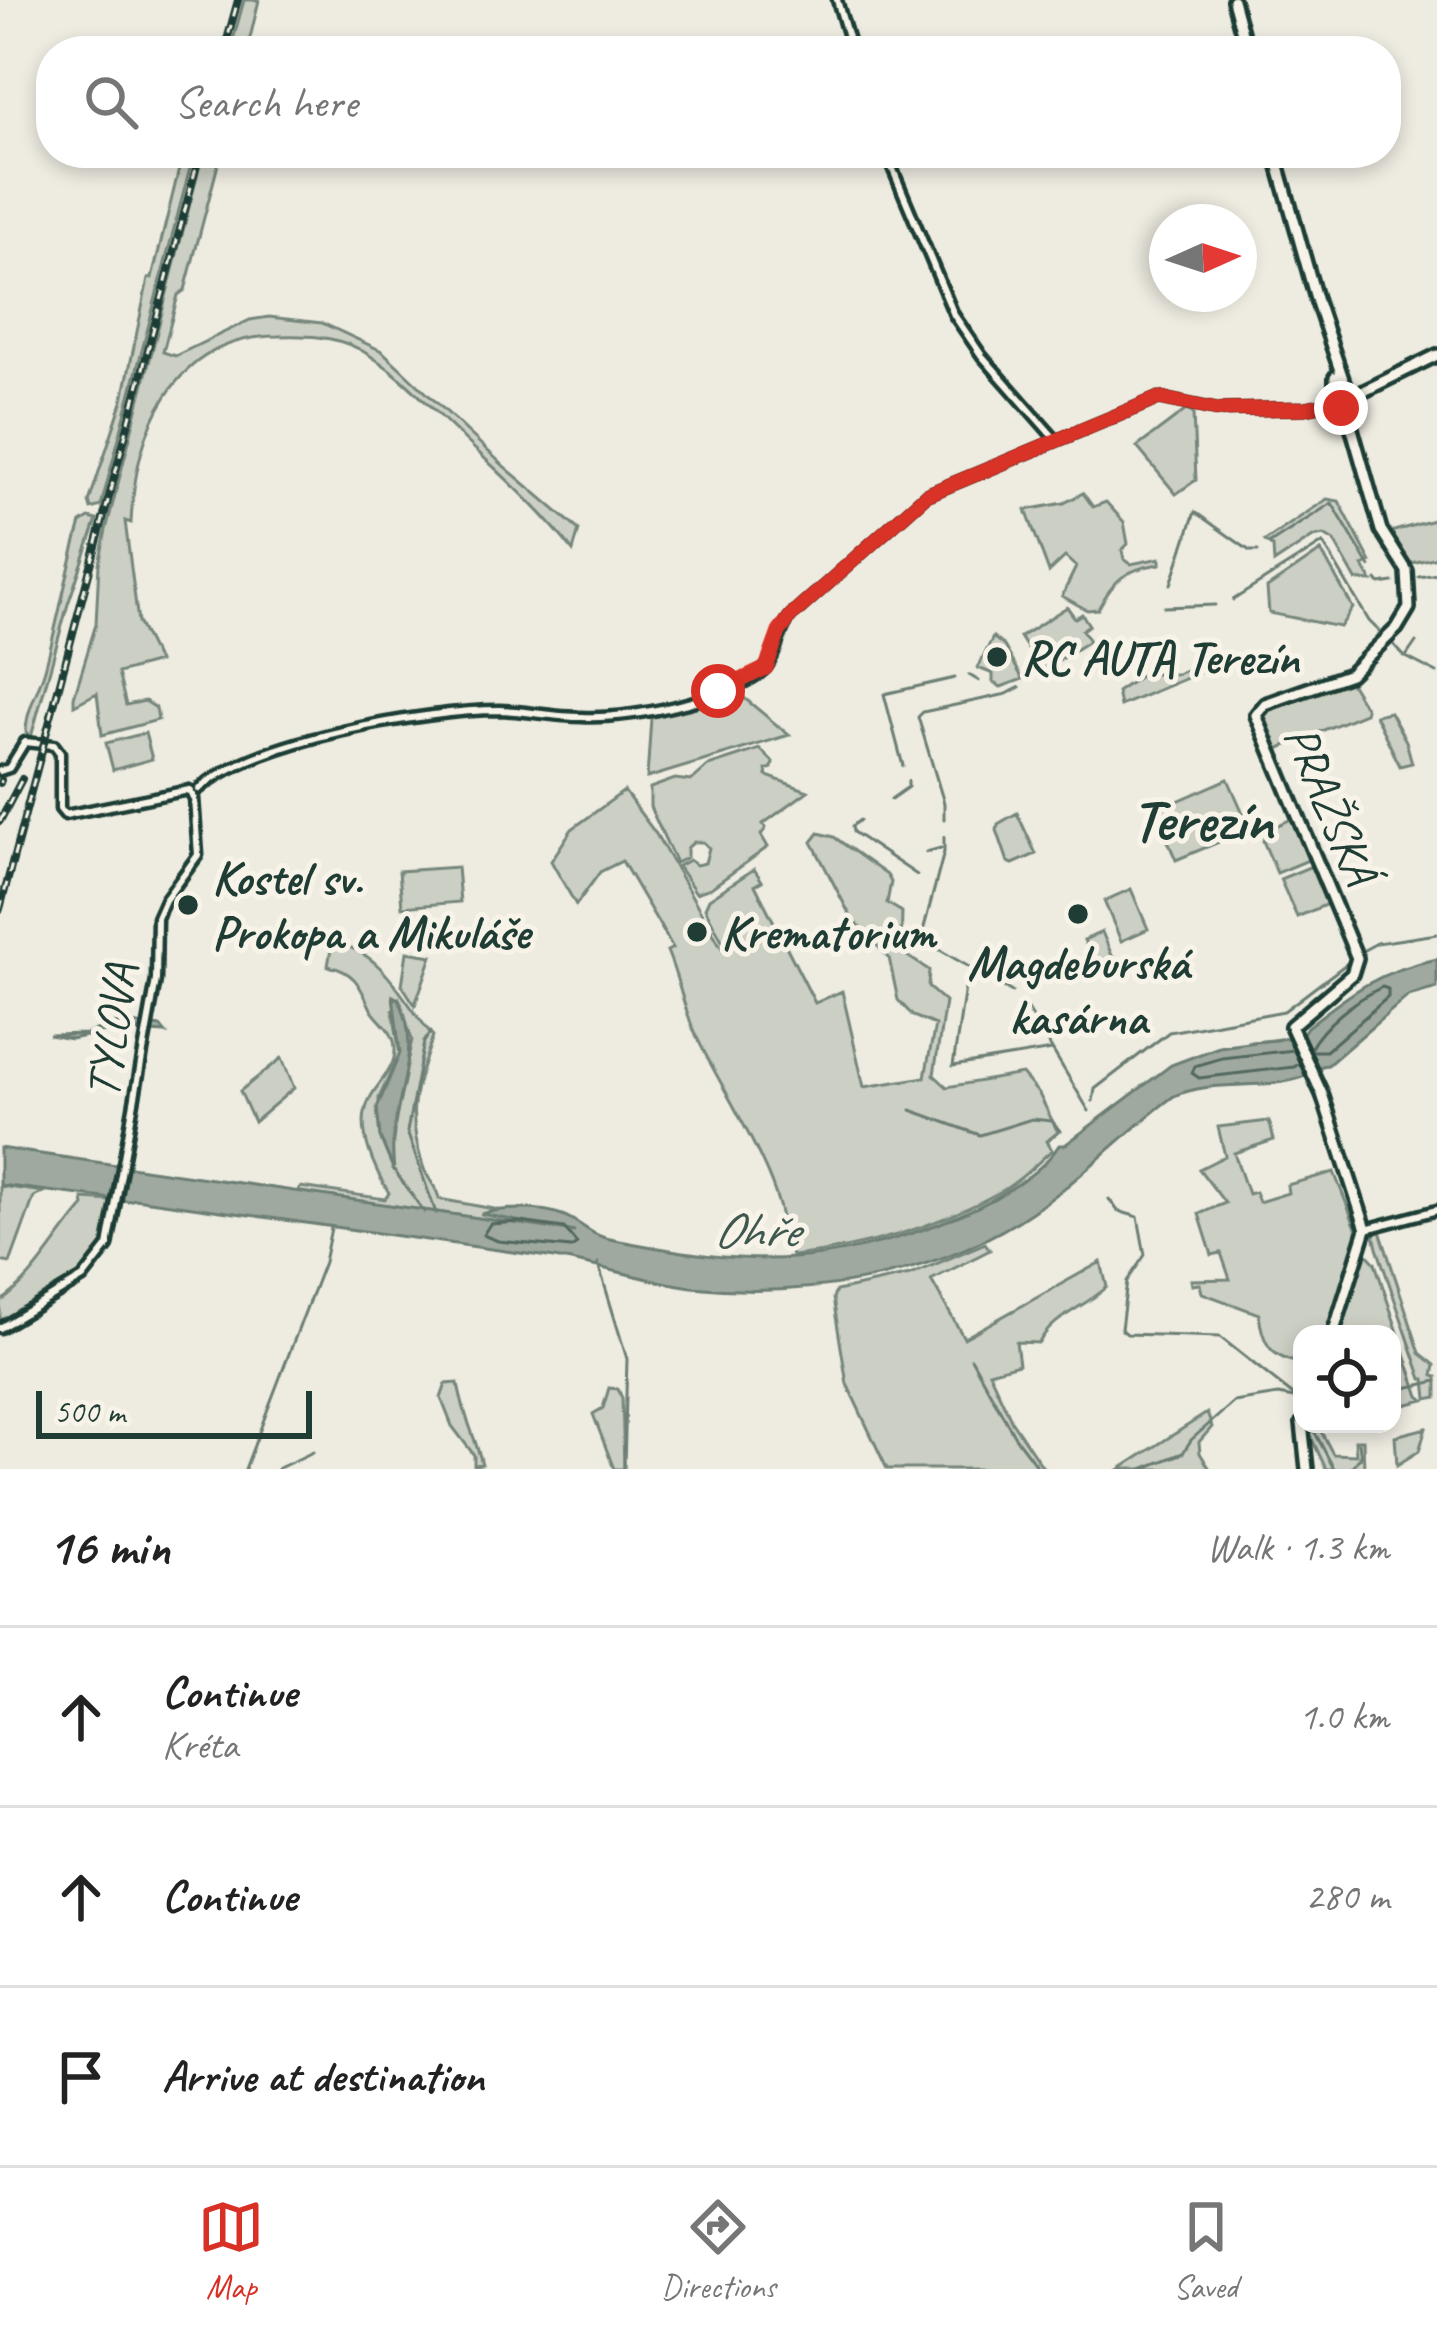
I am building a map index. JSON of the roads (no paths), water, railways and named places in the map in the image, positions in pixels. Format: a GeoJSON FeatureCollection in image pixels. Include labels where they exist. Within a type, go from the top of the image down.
{"type":"FeatureCollection","features":[{"type":"Feature","properties":{"kind":"main road"},"geometry":{"type":"LineString","coordinates":[[1233,0],[1243,36]]}},
{"type":"Feature","properties":{"kind":"main road"},"geometry":{"type":"LineString","coordinates":[[1279,168],[1344,398]]}},
{"type":"Feature","properties":{"kind":"main road"},"geometry":{"type":"LineString","coordinates":[[1317,302],[1344,398]]}},
{"type":"Feature","properties":{"kind":"main road"},"geometry":{"type":"LineString","coordinates":[[1344,398],[1437,355]]}},
{"type":"Feature","properties":{"kind":"main road","name":"PRAŽSKÁ"},"geometry":{"type":"LineString","coordinates":[[1344,398],[1381,530],[1405,566],[1411,590],[1401,623],[1350,674],[1308,686],[1256,711],[1358,958],[1352,974],[1294,1018],[1292,1030],[1313,1073],[1366,1229]]}},
{"type":"Feature","properties":{"kind":"main road"},"geometry":{"type":"LineString","coordinates":[[1336,1325],[1366,1229]]}},
{"type":"Feature","properties":{"kind":"main road"},"geometry":{"type":"LineString","coordinates":[[1303,1433],[1307,1469]]}},
{"type":"Feature","properties":{"kind":"street"},"geometry":{"type":"LineString","coordinates":[[837,0],[848,36]]}},
{"type":"Feature","properties":{"kind":"street"},"geometry":{"type":"LineString","coordinates":[[892,168],[954,315],[982,356],[1056,440]]}},
{"type":"Feature","properties":{"kind":"street"},"geometry":{"type":"LineString","coordinates":[[0,771],[9,767],[27,741],[45,742],[59,751],[59,809],[64,815],[199,796],[200,789],[274,749],[306,739],[457,713],[503,710],[617,716],[681,703],[743,682],[766,668],[790,617],[920,499],[1159,398],[1232,410],[1306,408],[1344,398]]}},
{"type":"Feature","properties":{"kind":"street","name":"TYLOVA"},"geometry":{"type":"LineString","coordinates":[[0,1328],[83,1278],[108,1246],[156,980],[157,918],[199,851],[192,794]]}},
{"type":"Feature","properties":{"kind":"street"},"geometry":{"type":"LineString","coordinates":[[1366,1229],[1437,1210]]}},
{"type":"Feature","properties":{"kind":"water"},"geometry":{"type":"Polygon","coordinates":[[[1437,959],[1437,988],[1408,996],[1328,1065],[1302,1078],[1204,1088],[1174,1096],[1061,1191],[983,1240],[903,1270],[819,1287],[692,1287],[548,1257],[135,1199],[0,1185],[0,1148],[575,1232],[481,1214],[539,1210],[562,1215],[604,1237],[706,1255],[772,1259],[824,1255],[899,1237],[976,1208],[1039,1168],[1059,1145],[1171,1065],[1219,1047],[1301,1036],[1368,984],[1437,959]]]}},
{"type":"Feature","properties":{"kind":"water"},"geometry":{"type":"Polygon","coordinates":[[[393,996],[399,999],[409,1042],[395,1125],[394,1170],[380,1137],[377,1108],[400,1053],[393,996]]]}},
{"type":"Feature","properties":{"kind":"water"},"geometry":{"type":"Polygon","coordinates":[[[110,1024],[161,1027],[166,1033],[115,1030],[71,1039],[49,1035],[87,1034],[110,1024]]]}},
{"type":"Feature","properties":{"kind":"waterway"},"geometry":{"type":"LineString","coordinates":[[1270,543],[1332,503],[1370,567]]}},
{"type":"Feature","properties":{"kind":"waterway"},"geometry":{"type":"LineString","coordinates":[[1171,584],[1195,512],[1250,551],[1258,551]]}},
{"type":"Feature","properties":{"kind":"waterway"},"geometry":{"type":"LineString","coordinates":[[1233,600],[1323,543],[1380,632]]}},
{"type":"Feature","properties":{"kind":"waterway"},"geometry":{"type":"LineString","coordinates":[[1419,577],[1437,574]]}},
{"type":"Feature","properties":{"kind":"waterway"},"geometry":{"type":"LineString","coordinates":[[1377,580],[1393,582]]}},
{"type":"Feature","properties":{"kind":"waterway"},"geometry":{"type":"LineString","coordinates":[[1164,607],[1215,605]]}},
{"type":"Feature","properties":{"kind":"waterway"},"geometry":{"type":"LineString","coordinates":[[1407,655],[1416,642]]}},
{"type":"Feature","properties":{"kind":"waterway"},"geometry":{"type":"LineString","coordinates":[[1394,645],[1404,656],[1437,673]]}},
{"type":"Feature","properties":{"kind":"waterway"},"geometry":{"type":"LineString","coordinates":[[969,675],[979,681]]}},
{"type":"Feature","properties":{"kind":"waterway"},"geometry":{"type":"LineString","coordinates":[[903,766],[884,694],[955,678]]}},
{"type":"Feature","properties":{"kind":"waterway"},"geometry":{"type":"LineString","coordinates":[[944,819],[944,803],[918,717],[1020,687]]}},
{"type":"Feature","properties":{"kind":"waterway"},"geometry":{"type":"LineString","coordinates":[[891,799],[908,787],[908,781]]}},
{"type":"Feature","properties":{"kind":"waterway"},"geometry":{"type":"LineString","coordinates":[[860,820],[852,826],[853,832],[917,875]]}},
{"type":"Feature","properties":{"kind":"waterway"},"geometry":{"type":"LineString","coordinates":[[944,837],[921,939],[1012,992]]}},
{"type":"Feature","properties":{"kind":"waterway"},"geometry":{"type":"LineString","coordinates":[[926,852],[941,848]]}},
{"type":"Feature","properties":{"kind":"waterway"},"geometry":{"type":"LineString","coordinates":[[1364,950],[1377,943],[1437,934]]}},
{"type":"Feature","properties":{"kind":"waterway"},"geometry":{"type":"LineString","coordinates":[[1093,1101],[1095,1089],[1169,1032],[1284,1011],[1350,961]]}},
{"type":"Feature","properties":{"kind":"waterway"},"geometry":{"type":"LineString","coordinates":[[965,987],[953,1066],[1052,1050]]}},
{"type":"Feature","properties":{"kind":"waterway"},"geometry":{"type":"LineString","coordinates":[[1026,1006],[1089,1111]]}},
{"type":"Feature","properties":{"kind":"waterway"},"geometry":{"type":"LineString","coordinates":[[431,1032],[424,1042],[407,1132],[436,1213]]}},
{"type":"Feature","properties":{"kind":"waterway"},"geometry":{"type":"LineString","coordinates":[[1250,1042],[1278,1040]]}},
{"type":"Feature","properties":{"kind":"waterway"},"geometry":{"type":"LineString","coordinates":[[911,1110],[980,1135],[1032,1119],[1052,1121],[1060,1131]]}},
{"type":"Feature","properties":{"kind":"waterway"},"geometry":{"type":"LineString","coordinates":[[394,1170],[424,1212]]}},
{"type":"Feature","properties":{"kind":"waterway"},"geometry":{"type":"LineString","coordinates":[[1109,1199],[1118,1211],[1138,1217],[1145,1255],[1127,1281],[1121,1329],[1127,1334],[1220,1337],[1293,1395]]}},
{"type":"Feature","properties":{"kind":"waterway"},"geometry":{"type":"LineString","coordinates":[[245,1469],[324,1262],[331,1228]]}},
{"type":"Feature","properties":{"kind":"waterway"},"geometry":{"type":"LineString","coordinates":[[598,1263],[627,1359],[624,1469]]}},
{"type":"Feature","properties":{"kind":"waterway"},"geometry":{"type":"LineString","coordinates":[[971,1358],[1015,1437],[1039,1469]]}},
{"type":"Feature","properties":{"kind":"waterway"},"geometry":{"type":"LineString","coordinates":[[1401,1389],[1437,1381]]}},
{"type":"Feature","properties":{"kind":"waterway"},"geometry":{"type":"LineString","coordinates":[[1142,1469],[1183,1453],[1234,1402],[1278,1395],[1293,1398]]}},
{"type":"Feature","properties":{"kind":"waterway"},"geometry":{"type":"LineString","coordinates":[[1315,1433],[1334,1469]]}},
{"type":"Feature","properties":{"kind":"waterway"},"geometry":{"type":"LineString","coordinates":[[1357,1461],[1359,1443]]}},
{"type":"Feature","properties":{"kind":"waterway"},"geometry":{"type":"LineString","coordinates":[[277,1469],[313,1452]]}},
{"type":"Feature","properties":{"kind":"waterway"},"geometry":{"type":"LineString","coordinates":[[1349,1469],[1355,1463]]}},
{"type":"Feature","properties":{"kind":"railway"},"geometry":{"type":"LineString","coordinates":[[228,36],[238,0]]}},
{"type":"Feature","properties":{"kind":"railway"},"geometry":{"type":"LineString","coordinates":[[0,909],[196,168]]}},
{"type":"Feature","properties":{"kind":"railway"},"geometry":{"type":"LineString","coordinates":[[0,821],[22,779]]}},
{"type":"Feature","properties":{"kind":"place","name":"RC AUTA Terezín"},"geometry":{"type":"Point","coordinates":[997,657]}},
{"type":"Feature","properties":{"kind":"place","name":"Kostel sv. Prokopa a Mikuláše"},"geometry":{"type":"Point","coordinates":[188,905]}},
{"type":"Feature","properties":{"kind":"place","name":"Magdeburská kasárna"},"geometry":{"type":"Point","coordinates":[1078,914]}},
{"type":"Feature","properties":{"kind":"place","name":"Krematorium"},"geometry":{"type":"Point","coordinates":[697,932]}},
{"type":"Feature","properties":{"kind":"district","name":"Terezín"},"geometry":{"type":"Point","coordinates":[1202,819]}},
{"type":"Feature","properties":{"kind":"water label","name":"Ohře"},"geometry":{"type":"Point","coordinates":[755,1229]}}]}
